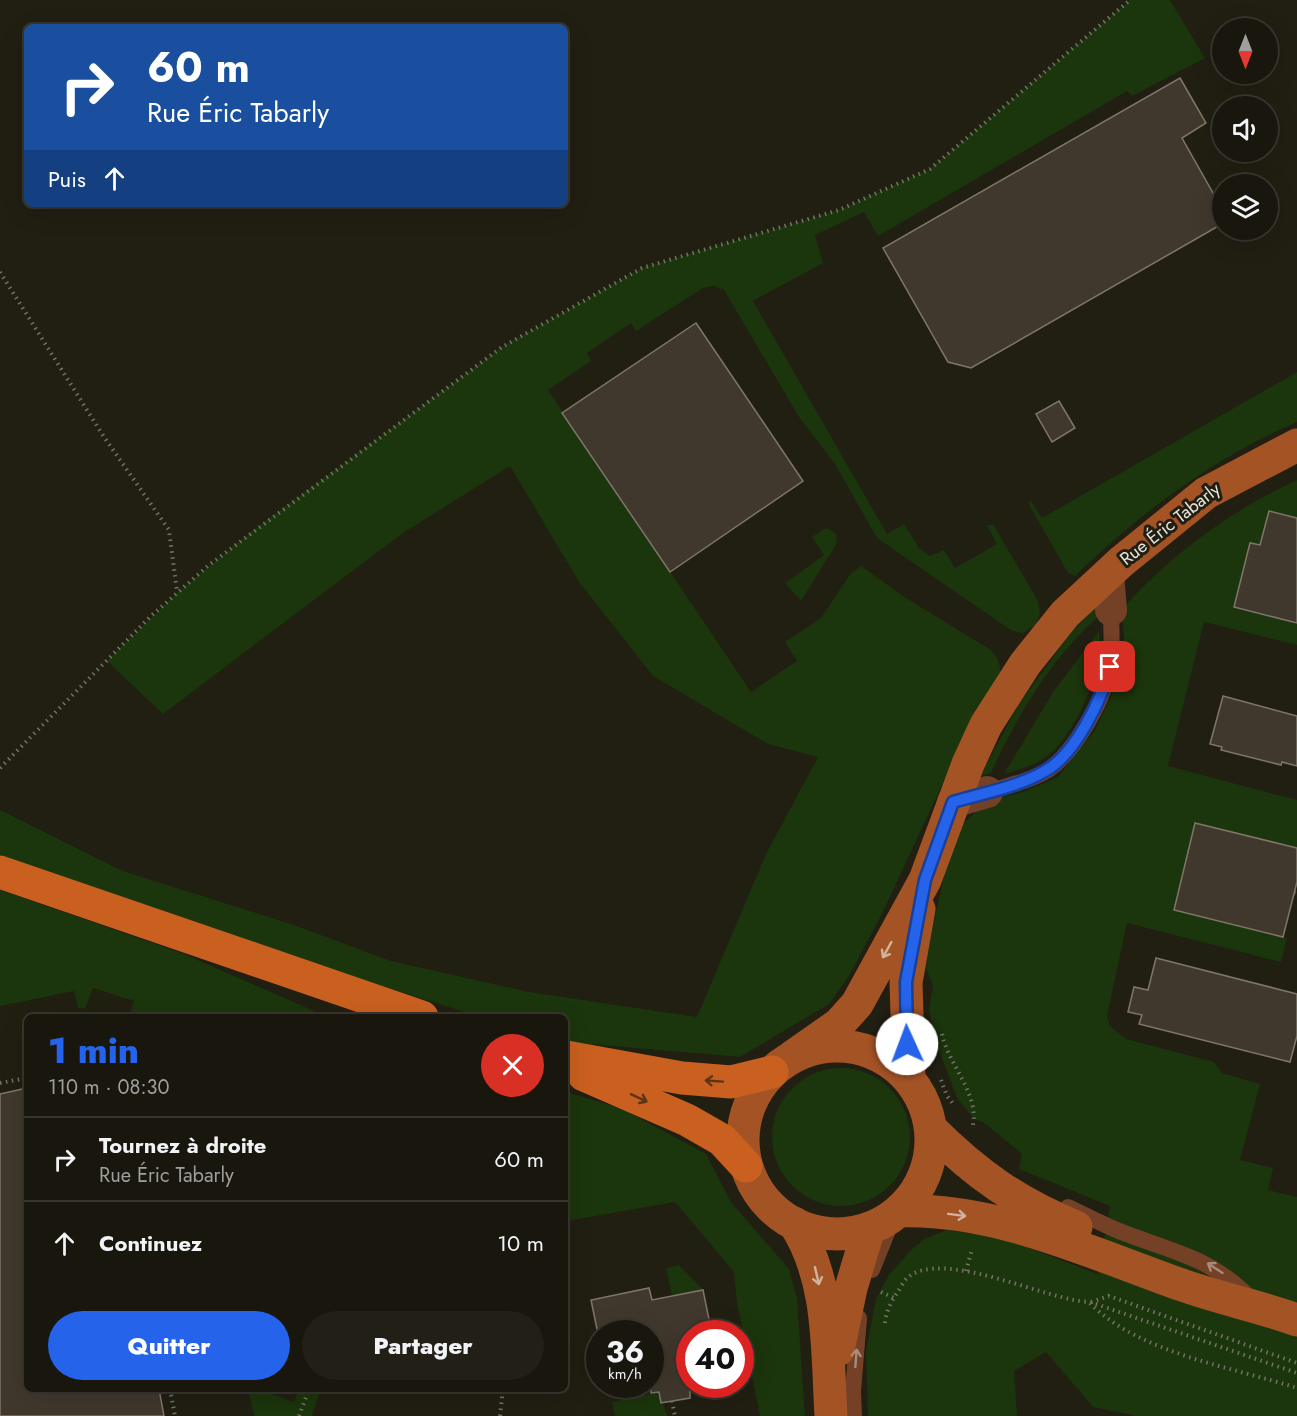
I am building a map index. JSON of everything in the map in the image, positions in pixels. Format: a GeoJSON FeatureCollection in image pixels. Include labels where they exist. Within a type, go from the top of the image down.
{"type":"FeatureCollection","features":[{"type":"Feature","properties":{"kind":"main road"},"geometry":{"type":"LineString","coordinates":[[0,872],[413,1014]]}},
{"type":"Feature","properties":{"kind":"main road"},"geometry":{"type":"LineString","coordinates":[[568,1057],[702,1080],[731,1082],[782,1065]]}},
{"type":"Feature","properties":{"kind":"main road"},"geometry":{"type":"LineString","coordinates":[[568,1069],[626,1091],[687,1120],[722,1140],[746,1166]]}},
{"type":"Feature","properties":{"kind":"street","name":"Rue Éric Tabarly"},"geometry":{"type":"LineString","coordinates":[[782,1065],[839,1024],[857,1004],[925,880],[953,802],[987,725],[1025,664],[1065,614],[1108,574],[1206,493],[1297,445]]}},
{"type":"Feature","properties":{"kind":"street","name":"Rue Éric Tabarly"},"geometry":{"type":"LineString","coordinates":[[1108,574],[1111,610]]}},
{"type":"Feature","properties":{"kind":"street"},"geometry":{"type":"LineString","coordinates":[[953,802],[987,792]]}},
{"type":"Feature","properties":{"kind":"street","name":"Rue Éric Tabarly"},"geometry":{"type":"LineString","coordinates":[[924,1077],[906,982],[925,880]]}},
{"type":"Feature","properties":{"kind":"street"},"geometry":{"type":"LineString","coordinates":[[1259,1306],[1212,1296],[999,1221],[927,1210],[887,1219],[844,1234],[818,1233],[794,1224],[773,1209],[757,1190],[746,1166],[743,1141],[746,1115],[756,1092],[782,1065],[816,1048],[842,1046],[867,1051],[924,1077],[939,1117],[1000,1190],[1045,1215],[1297,1320]]}},
{"type":"Feature","properties":{"kind":"street"},"geometry":{"type":"LineString","coordinates":[[830,1404],[850,1287],[887,1219],[921,1182],[939,1117]]}},
{"type":"Feature","properties":{"kind":"street"},"geometry":{"type":"LineString","coordinates":[[794,1224],[807,1244],[818,1275],[824,1316],[830,1404]]}},
{"type":"Feature","properties":{"kind":"lane"},"geometry":{"type":"LineString","coordinates":[[987,792],[1047,771],[1059,762],[1074,743],[1087,722],[1107,679],[1111,655],[1111,610]]}},
{"type":"Feature","properties":{"kind":"lane"},"geometry":{"type":"LineString","coordinates":[[854,1416],[853,1390],[859,1310],[887,1219]]}},
{"type":"Feature","properties":{"kind":"path"},"geometry":{"type":"LineString","coordinates":[[0,768],[177,593],[252,531],[512,341],[642,268],[839,210],[930,169],[1130,0]]}},
{"type":"Feature","properties":{"kind":"path"},"geometry":{"type":"LineString","coordinates":[[0,272],[105,437],[169,530],[177,593]]}},
{"type":"Feature","properties":{"kind":"path"},"geometry":{"type":"LineString","coordinates":[[941,1027],[946,1050],[968,1094],[974,1119],[973,1128],[965,1118]]}},
{"type":"Feature","properties":{"kind":"path"},"geometry":{"type":"LineString","coordinates":[[924,1077],[947,1096],[939,1117]]}},
{"type":"Feature","properties":{"kind":"path"},"geometry":{"type":"LineString","coordinates":[[0,1083],[24,1079]]}},
{"type":"Feature","properties":{"kind":"path"},"geometry":{"type":"LineString","coordinates":[[883,1334],[886,1314],[908,1278],[931,1269],[966,1271],[1074,1302],[1090,1302],[1109,1296],[1297,1363]]}},
{"type":"Feature","properties":{"kind":"path"},"geometry":{"type":"LineString","coordinates":[[1090,1302],[1297,1373]]}},
{"type":"Feature","properties":{"kind":"path"},"geometry":{"type":"LineString","coordinates":[[1090,1302],[1105,1318],[1131,1335],[1297,1388]]}},
{"type":"Feature","properties":{"kind":"path"},"geometry":{"type":"LineString","coordinates":[[171,1392],[176,1416]]}},
{"type":"Feature","properties":{"kind":"path"},"geometry":{"type":"LineString","coordinates":[[299,1416],[308,1392]]}},
{"type":"Feature","properties":{"kind":"path"},"geometry":{"type":"LineString","coordinates":[[500,1416],[503,1392]]}},
{"type":"Feature","properties":{"kind":"path"},"geometry":{"type":"LineString","coordinates":[[672,1401],[675,1416]]}},
{"type":"Feature","properties":{"kind":"green space"},"geometry":{"type":"Polygon","coordinates":[[[1130,0],[1170,0],[1205,58],[1132,96],[1127,91],[878,236],[864,212],[815,235],[823,263],[753,301],[887,534],[904,524],[919,548],[930,556],[944,550],[955,568],[997,544],[987,526],[993,524],[1038,601],[1040,613],[1036,625],[1023,633],[1012,631],[877,538],[835,464],[799,417],[724,290],[714,286],[703,288],[636,331],[631,323],[587,353],[591,361],[548,390],[751,692],[797,661],[785,642],[821,618],[851,573],[861,566],[906,598],[991,650],[998,660],[999,678],[962,742],[882,914],[849,976],[829,1004],[740,1057],[568,1042],[568,1014],[471,1014],[379,985],[0,855],[0,810],[123,871],[291,924],[391,961],[529,992],[697,1017],[766,854],[818,757],[768,744],[653,676],[579,582],[510,466],[403,533],[163,714],[107,661],[177,593],[252,531],[502,347],[642,268],[839,210],[930,169],[1130,0]]]}},
{"type":"Feature","properties":{"kind":"green space"},"geometry":{"type":"Polygon","coordinates":[[[1297,372],[1297,422],[1236,452],[1207,470],[1125,530],[1075,576],[1068,573],[1028,503],[1031,501],[1042,518],[1297,372]]]}},
{"type":"Feature","properties":{"kind":"green space"},"geometry":{"type":"Polygon","coordinates":[[[1297,480],[1297,518],[1269,511],[1260,545],[1250,543],[1297,623],[1297,645],[1204,622],[1168,766],[1297,800],[1297,848],[1195,823],[1174,909],[1287,938],[1281,962],[1127,923],[1107,1016],[1110,1026],[1126,1039],[1214,1062],[1222,1073],[1260,1084],[1240,1160],[1273,1168],[1268,1190],[1297,1197],[1297,1416],[1136,1416],[1093,1407],[1046,1352],[1014,1371],[1017,1416],[868,1416],[866,1351],[876,1299],[889,1275],[910,1251],[924,1239],[947,1230],[1000,1237],[1098,1274],[1110,1206],[1019,1169],[1022,1154],[983,1122],[974,1119],[957,1098],[934,1037],[929,1009],[933,986],[926,968],[949,853],[962,825],[978,809],[995,799],[1023,792],[1058,777],[1095,730],[1122,673],[1125,652],[1122,609],[1181,552],[1225,520],[1297,480]]]}},
{"type":"Feature","properties":{"kind":"green space"},"geometry":{"type":"Polygon","coordinates":[[[824,529],[829,529],[836,534],[837,543],[801,601],[785,583],[824,555],[812,537],[824,529]]]}},
{"type":"Feature","properties":{"kind":"green space"},"geometry":{"type":"Polygon","coordinates":[[[1096,606],[1098,617],[1081,633],[1050,670],[1024,710],[991,773],[980,776],[1019,704],[1067,638],[1096,606]]]}},
{"type":"Feature","properties":{"kind":"green space"},"geometry":{"type":"Polygon","coordinates":[[[1099,631],[1100,645],[1094,679],[1070,729],[1061,742],[1041,761],[1004,774],[1053,692],[1099,631]]]}},
{"type":"Feature","properties":{"kind":"green space"},"geometry":{"type":"Polygon","coordinates":[[[0,890],[184,954],[321,1014],[166,1014],[165,1012],[130,1014],[134,1001],[93,988],[85,1009],[78,1008],[74,991],[0,1006],[0,890]]]}},
{"type":"Feature","properties":{"kind":"green space"},"geometry":{"type":"Polygon","coordinates":[[[841,1068],[868,1073],[880,1079],[890,1088],[899,1098],[905,1110],[910,1137],[905,1164],[899,1176],[890,1186],[880,1195],[868,1201],[841,1206],[814,1201],[802,1195],[792,1186],[783,1176],[777,1164],[772,1137],[777,1110],[783,1098],[792,1088],[802,1079],[814,1073],[841,1068]]]}},
{"type":"Feature","properties":{"kind":"green space"},"geometry":{"type":"Polygon","coordinates":[[[568,1093],[623,1109],[706,1154],[731,1202],[789,1269],[797,1298],[805,1416],[760,1416],[754,1386],[754,1320],[741,1320],[734,1272],[675,1202],[568,1221],[568,1093]]]}},
{"type":"Feature","properties":{"kind":"green space"},"geometry":{"type":"Polygon","coordinates":[[[679,1265],[703,1290],[672,1296],[666,1268],[679,1265]]]}},
{"type":"Feature","properties":{"kind":"green space"},"geometry":{"type":"Polygon","coordinates":[[[249,1392],[266,1392],[294,1402],[298,1392],[320,1392],[312,1416],[254,1416],[249,1392]]]}},
{"type":"Feature","properties":{"kind":"green space"},"geometry":{"type":"Polygon","coordinates":[[[631,1398],[661,1398],[667,1416],[615,1416],[612,1402],[631,1398]]]}},
{"type":"Feature","properties":{"kind":"building"},"geometry":{"type":"Polygon","coordinates":[[[1180,78],[1206,123],[1182,138],[1212,191],[1212,230],[971,368],[948,362],[883,248],[1180,78]]]}},
{"type":"Feature","properties":{"kind":"building"},"geometry":{"type":"Polygon","coordinates":[[[696,323],[803,481],[670,572],[562,413],[696,323]]]}},
{"type":"Feature","properties":{"kind":"building"},"geometry":{"type":"Polygon","coordinates":[[[1059,401],[1075,428],[1052,442],[1036,414],[1059,401]]]}},
{"type":"Feature","properties":{"kind":"building"},"geometry":{"type":"Polygon","coordinates":[[[1269,511],[1297,518],[1297,623],[1234,607],[1250,543],[1260,545],[1269,511]]]}},
{"type":"Feature","properties":{"kind":"building"},"geometry":{"type":"Polygon","coordinates":[[[1223,696],[1297,716],[1297,766],[1282,762],[1281,765],[1221,750],[1222,747],[1210,744],[1223,696]]]}},
{"type":"Feature","properties":{"kind":"building"},"geometry":{"type":"Polygon","coordinates":[[[1195,823],[1297,848],[1297,882],[1283,937],[1174,910],[1195,823]]]}},
{"type":"Feature","properties":{"kind":"building"},"geometry":{"type":"Polygon","coordinates":[[[1156,958],[1297,994],[1297,1036],[1290,1062],[1139,1024],[1142,1015],[1128,1012],[1134,987],[1148,990],[1156,958]]]}},
{"type":"Feature","properties":{"kind":"building"},"geometry":{"type":"Polygon","coordinates":[[[24,1089],[24,1392],[160,1392],[164,1416],[0,1416],[0,1094],[24,1089]]]}},
{"type":"Feature","properties":{"kind":"building"},"geometry":{"type":"Polygon","coordinates":[[[649,1288],[652,1300],[703,1290],[709,1320],[676,1320],[676,1398],[690,1398],[661,1403],[660,1398],[664,1398],[664,1320],[595,1320],[591,1300],[649,1288]]]}},
{"type":"Feature","properties":{"kind":"route"},"geometry":{"type":"LineString","coordinates":[[907,1044],[906,982],[925,880],[953,802],[1020,782],[1047,771],[1059,762],[1087,722],[1107,679],[1110,667]]}}]}
